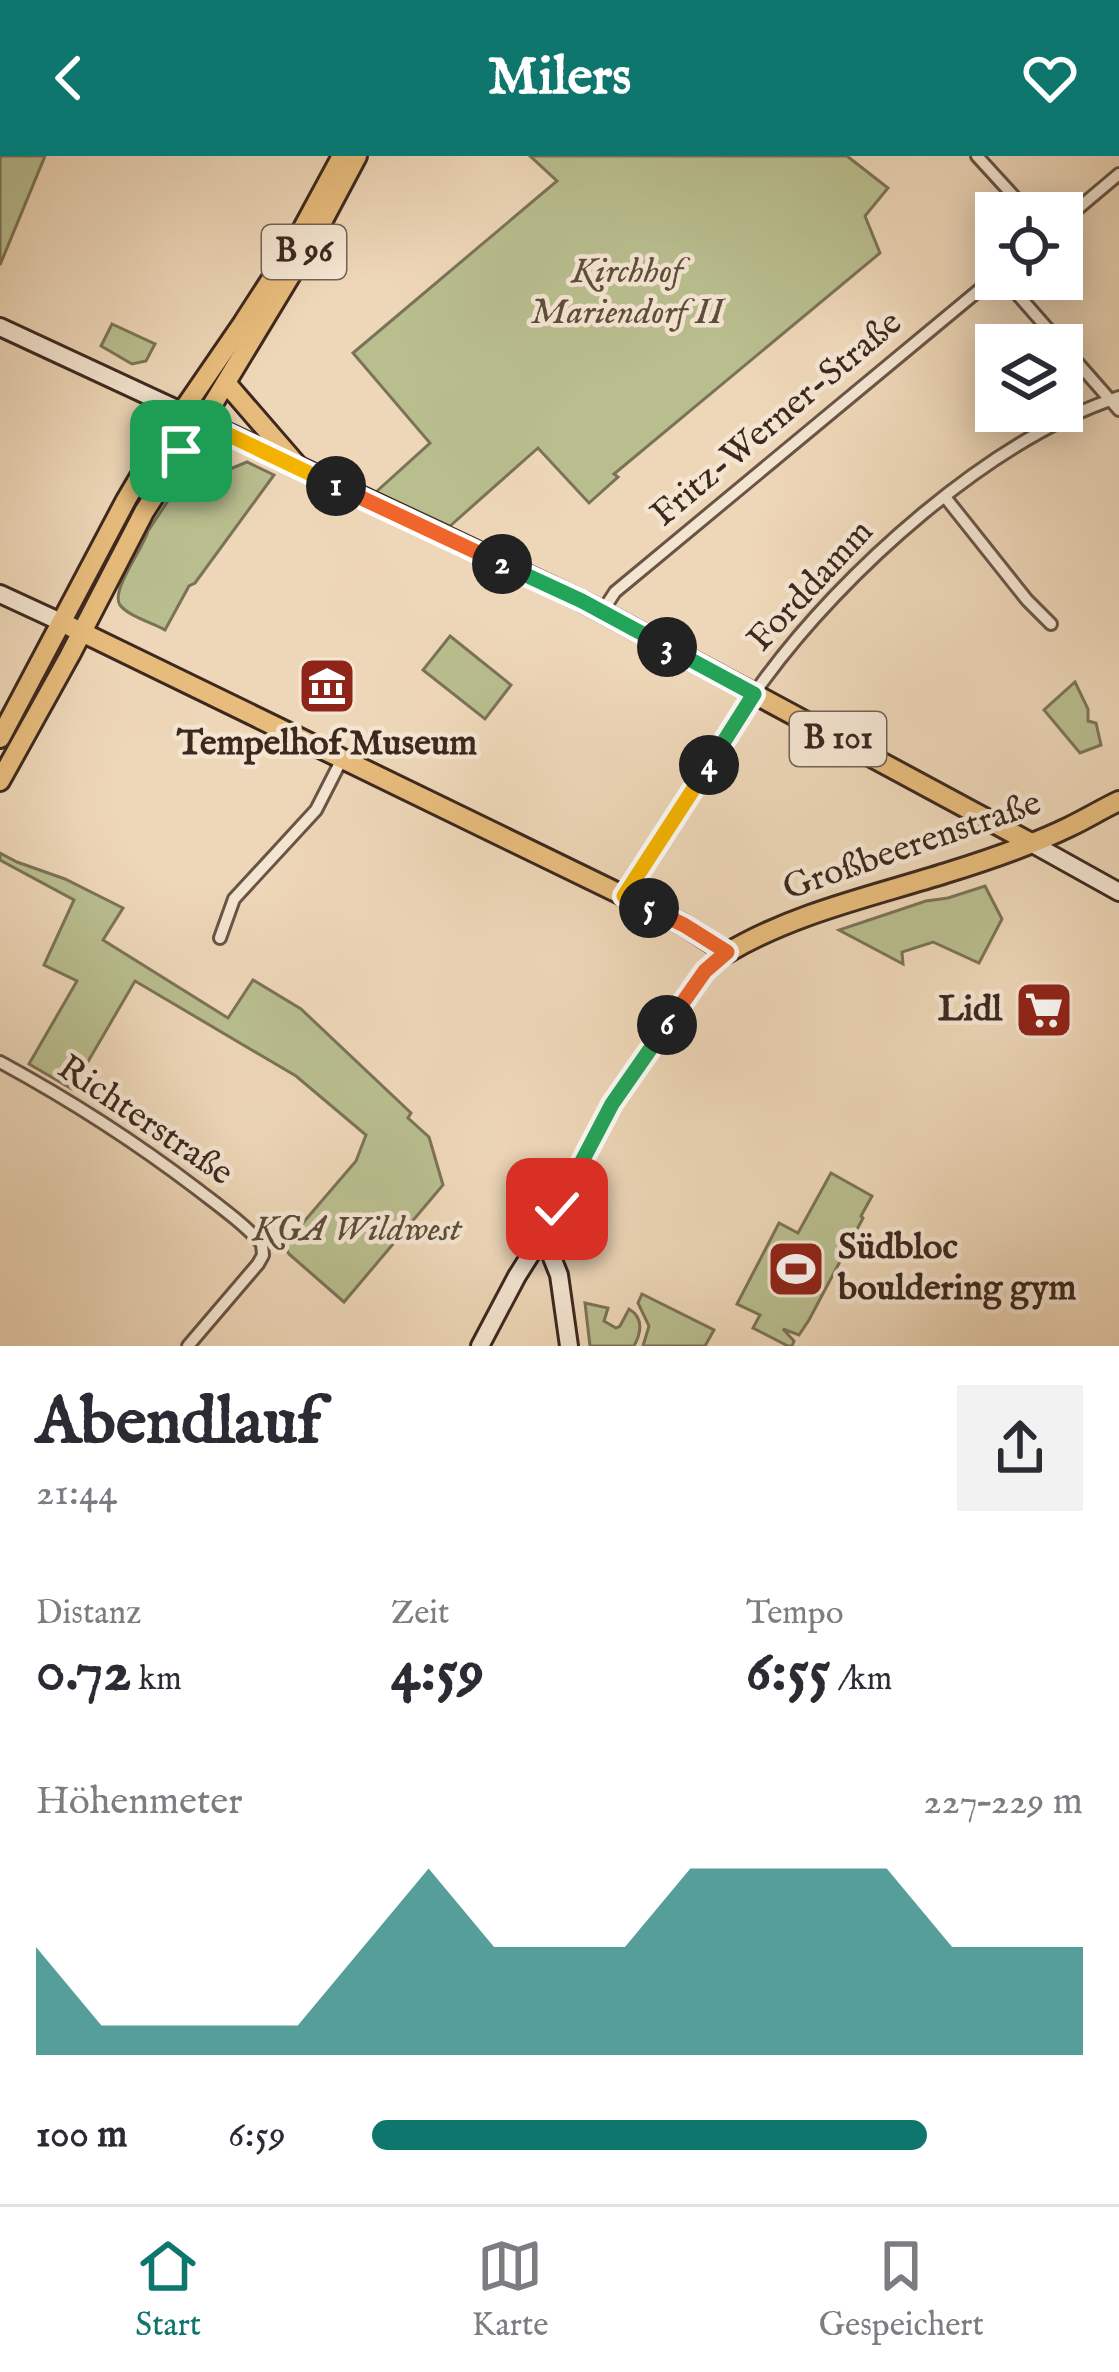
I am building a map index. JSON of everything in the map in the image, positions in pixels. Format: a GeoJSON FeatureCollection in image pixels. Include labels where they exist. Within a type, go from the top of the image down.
{"type":"FeatureCollection","features":[{"type":"Feature","properties":{"kind":"main road","name":"B 96"},"geometry":{"type":"LineString","coordinates":[[0,738],[126,500],[296,241],[342,156]]}},
{"type":"Feature","properties":{"kind":"main road","name":"B 96"},"geometry":{"type":"LineString","coordinates":[[0,781],[144,512],[315,235],[357,156]]}},
{"type":"Feature","properties":{"kind":"main road"},"geometry":{"type":"LineString","coordinates":[[0,327],[202,422]]}},
{"type":"Feature","properties":{"kind":"main road","name":"B 101"},"geometry":{"type":"LineString","coordinates":[[226,383],[302,470]]}},
{"type":"Feature","properties":{"kind":"main road","name":"B 101"},"geometry":{"type":"LineString","coordinates":[[202,422],[602,612],[1031,843]]}},
{"type":"Feature","properties":{"kind":"main road"},"geometry":{"type":"LineString","coordinates":[[0,594],[684,925],[727,952],[705,971],[612,1104],[480,1346]]}},
{"type":"Feature","properties":{"kind":"main road","name":"Großbeerenstraße"},"geometry":{"type":"LineString","coordinates":[[727,952],[792,921],[1031,843],[1119,801]]}},
{"type":"Feature","properties":{"kind":"main road"},"geometry":{"type":"LineString","coordinates":[[1031,843],[1119,892]]}},
{"type":"Feature","properties":{"kind":"main road"},"geometry":{"type":"LineString","coordinates":[[543,1235],[559,1276],[569,1346]]}},
{"type":"Feature","properties":{"kind":"street"},"geometry":{"type":"LineString","coordinates":[[977,156],[1010,192]]}},
{"type":"Feature","properties":{"kind":"street"},"geometry":{"type":"LineString","coordinates":[[1083,204],[1119,174]]}},
{"type":"Feature","properties":{"kind":"street","name":"Fritz-Werner-Straße"},"geometry":{"type":"LineString","coordinates":[[602,612],[615,592],[975,298]]}},
{"type":"Feature","properties":{"kind":"street"},"geometry":{"type":"LineString","coordinates":[[1020,300],[1043,324]]}},
{"type":"Feature","properties":{"kind":"street"},"geometry":{"type":"LineString","coordinates":[[1083,367],[1116,402]]}},
{"type":"Feature","properties":{"kind":"street","name":"Forddamm"},"geometry":{"type":"LineString","coordinates":[[624,896],[754,694],[816,614],[945,497],[1013,448],[1072,415],[1116,402]]}},
{"type":"Feature","properties":{"kind":"street"},"geometry":{"type":"LineString","coordinates":[[945,497],[1051,624]]}},
{"type":"Feature","properties":{"kind":"street"},"geometry":{"type":"LineString","coordinates":[[220,938],[234,898],[316,810],[342,759]]}},
{"type":"Feature","properties":{"kind":"street","name":"Richterstraße"},"geometry":{"type":"LineString","coordinates":[[0,1062],[129,1138],[262,1244],[258,1264],[188,1346]]}},
{"type":"Feature","properties":{"kind":"green space"},"geometry":{"type":"Polygon","coordinates":[[[0,156],[45,156],[0,265],[0,156]]]}},
{"type":"Feature","properties":{"kind":"green space","name":"Kirchhof Mariendorf II"},"geometry":{"type":"Polygon","coordinates":[[[530,156],[847,156],[888,188],[865,216],[880,253],[614,474],[618,477],[589,503],[538,448],[450,526],[376,492],[430,443],[353,353],[557,181],[530,156]]]}},
{"type":"Feature","properties":{"kind":"green space"},"geometry":{"type":"Polygon","coordinates":[[[112,324],[155,344],[146,361],[132,364],[101,346],[112,324]]]}},
{"type":"Feature","properties":{"kind":"green space"},"geometry":{"type":"Polygon","coordinates":[[[199,454],[230,469],[247,462],[274,475],[189,586],[165,630],[124,609],[119,590],[148,531],[199,454]]]}},
{"type":"Feature","properties":{"kind":"green space"},"geometry":{"type":"Polygon","coordinates":[[[450,636],[511,685],[485,719],[423,670],[450,636]]]}},
{"type":"Feature","properties":{"kind":"green space"},"geometry":{"type":"Polygon","coordinates":[[[1075,682],[1088,709],[1088,721],[1096,723],[1101,745],[1080,753],[1044,710],[1075,682]]]}},
{"type":"Feature","properties":{"kind":"green space","name":"KGA Wildwest"},"geometry":{"type":"Polygon","coordinates":[[[0,853],[123,908],[103,940],[228,1018],[253,980],[301,1009],[411,1113],[408,1118],[429,1137],[443,1185],[344,1302],[284,1245],[356,1161],[366,1135],[296,1076],[135,981],[72,1089],[29,1064],[77,981],[44,965],[74,900],[0,860],[0,853]]]}},
{"type":"Feature","properties":{"kind":"green space"},"geometry":{"type":"Polygon","coordinates":[[[985,886],[1002,919],[979,963],[933,942],[902,952],[903,964],[839,930],[926,901],[985,886]]]}},
{"type":"Feature","properties":{"kind":"green space","name":"Südbloc bouldering gym"},"geometry":{"type":"Polygon","coordinates":[[[831,1173],[872,1196],[799,1335],[783,1329],[794,1341],[788,1346],[753,1328],[760,1315],[737,1304],[779,1223],[798,1233],[831,1173]]]}},
{"type":"Feature","properties":{"kind":"green space"},"geometry":{"type":"Polygon","coordinates":[[[642,1294],[714,1330],[705,1346],[643,1346],[649,1326],[638,1303],[642,1294]]]}},
{"type":"Feature","properties":{"kind":"green space"},"geometry":{"type":"Polygon","coordinates":[[[585,1303],[608,1308],[604,1321],[616,1328],[629,1309],[634,1313],[640,1326],[634,1346],[590,1346],[585,1303]]]}},
{"type":"Feature","properties":{"kind":"place","name":"Tempelhof Museum"},"geometry":{"type":"Point","coordinates":[327,686]}},
{"type":"Feature","properties":{"kind":"place","name":"Lidl"},"geometry":{"type":"Point","coordinates":[1044,1010]}},
{"type":"Feature","properties":{"kind":"place","name":"Südbloc bouldering gym"},"geometry":{"type":"Point","coordinates":[796,1269]}},
{"type":"Feature","properties":{"kind":"route"},"geometry":{"type":"LineString","coordinates":[[181,451],[202,422],[582,601],[754,694],[624,896],[727,952],[705,971],[628,1079],[557,1209]]}}]}
